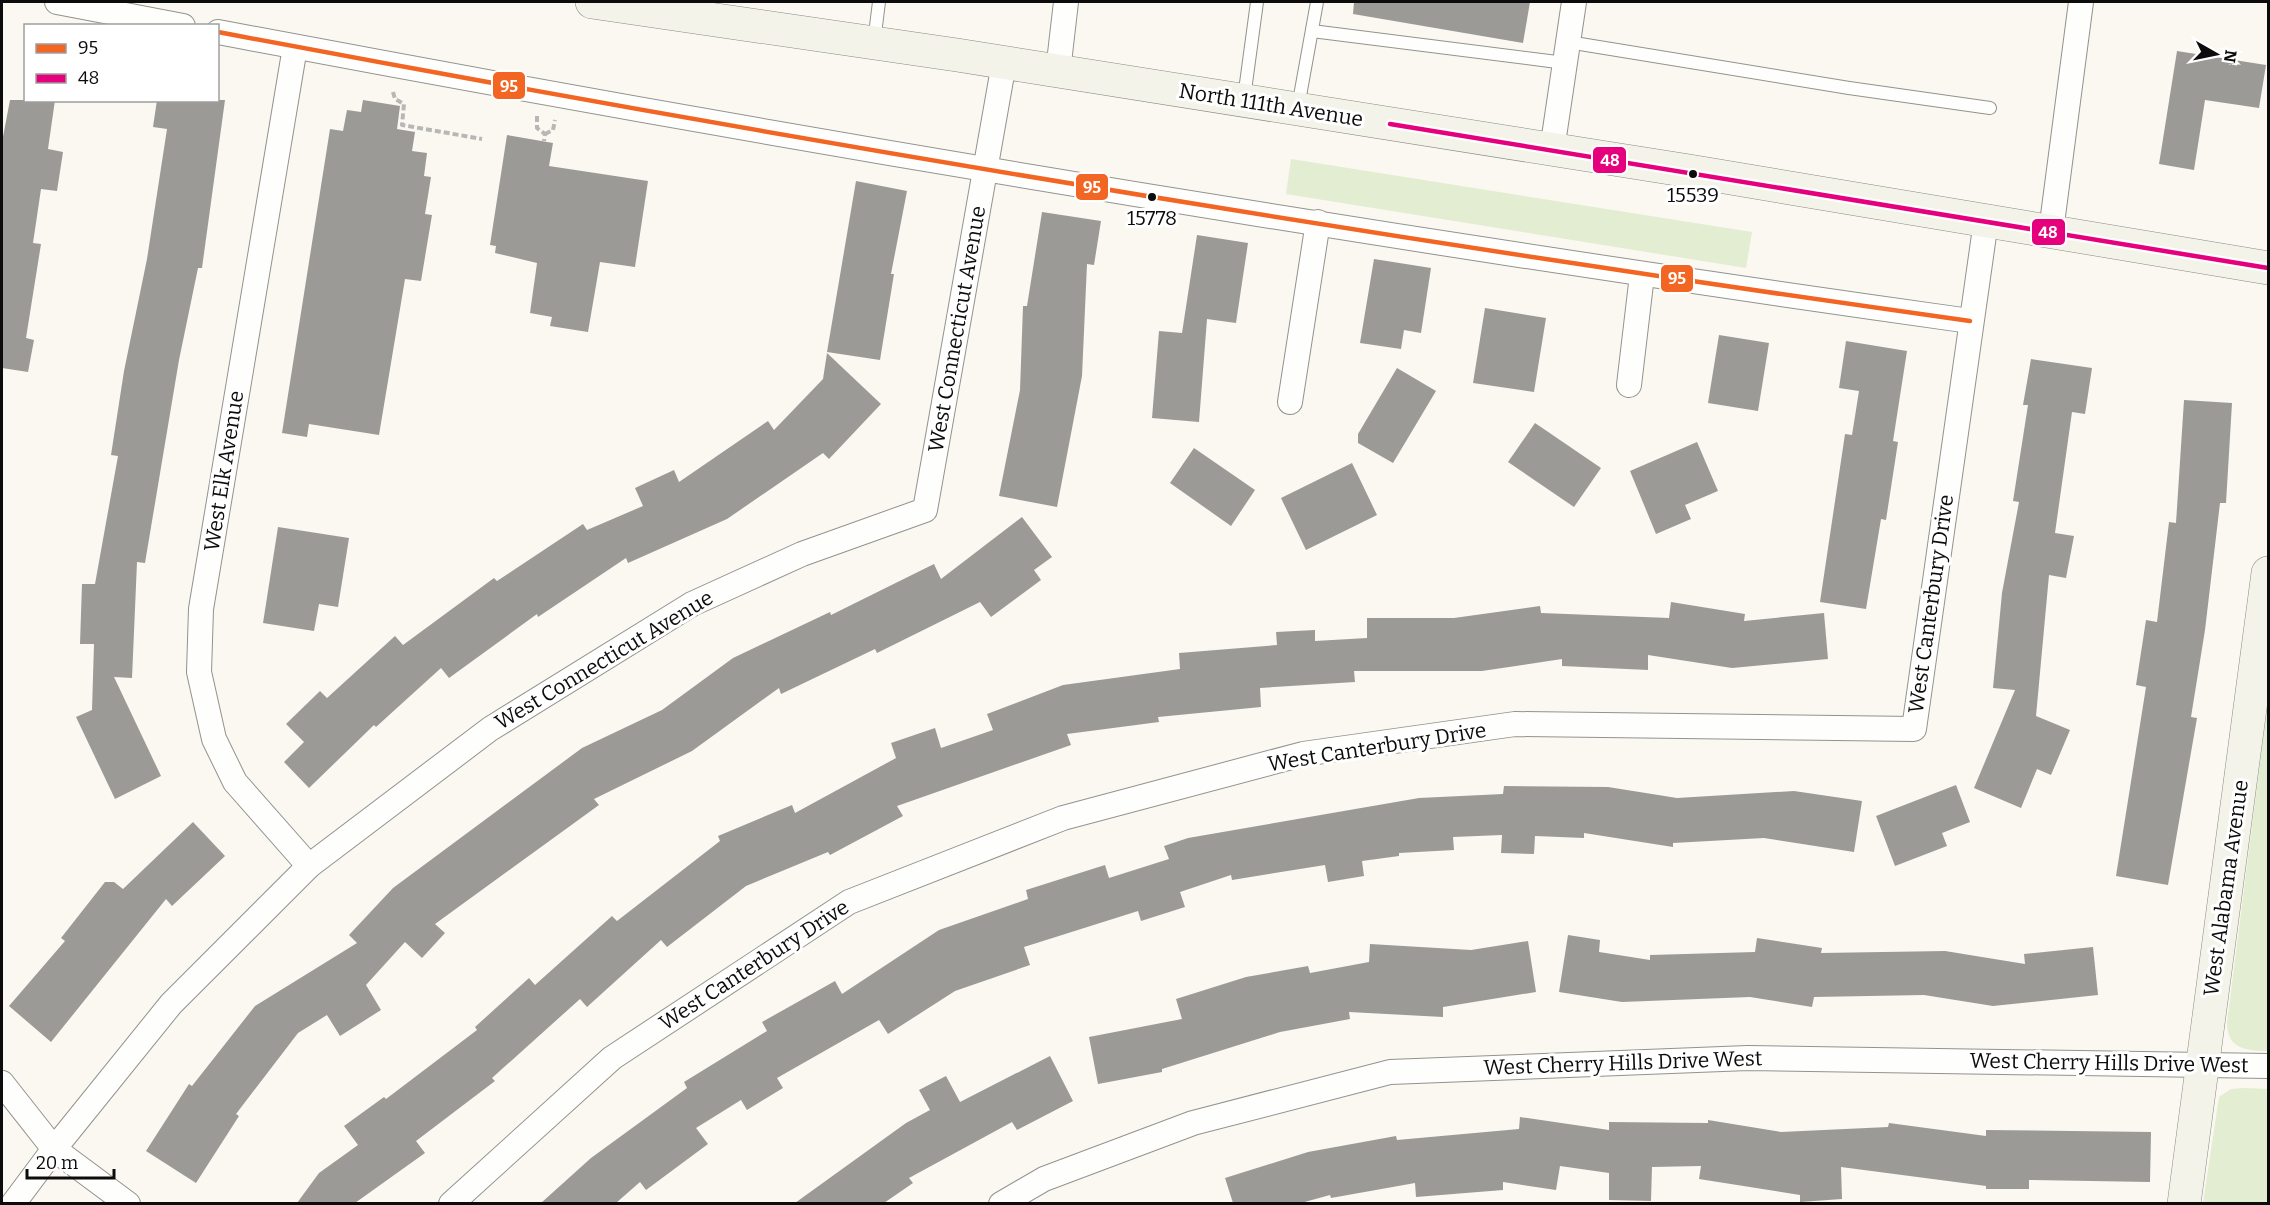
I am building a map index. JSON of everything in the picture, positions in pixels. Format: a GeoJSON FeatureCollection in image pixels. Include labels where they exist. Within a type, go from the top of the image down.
{"type":"FeatureCollection","features":[{"type":"Feature","properties":{"kind":"street"},"geometry":{"type":"LineString","coordinates":[[57,2],[172,24]]}},
{"type":"Feature","properties":{"kind":"street","name":"North 111th Avenue"},"geometry":{"type":"LineString","coordinates":[[592,2],[702,10],[874,44],[1298,109],[2268,268]]}},
{"type":"Feature","properties":{"kind":"street"},"geometry":{"type":"LineString","coordinates":[[1058,71],[1066,2]]}},
{"type":"Feature","properties":{"kind":"street"},"geometry":{"type":"LineString","coordinates":[[1552,150],[1574,2]]}},
{"type":"Feature","properties":{"kind":"street"},"geometry":{"type":"LineString","coordinates":[[2051,231],[2081,2]]}},
{"type":"Feature","properties":{"kind":"street"},"geometry":{"type":"LineString","coordinates":[[219,32],[484,83],[985,168],[1642,275],[1970,321]]}},
{"type":"Feature","properties":{"kind":"street","name":"West Elk Avenue"},"geometry":{"type":"LineString","coordinates":[[296,47],[201,609],[199,672],[214,739],[235,782],[309,866]]}},
{"type":"Feature","properties":{"kind":"street","name":"West Connecticut Avenue"},"geometry":{"type":"LineString","coordinates":[[13,1203],[171,1004],[309,866],[490,729],[692,604],[802,554],[925,510],[1004,63]]}},
{"type":"Feature","properties":{"kind":"street","name":"West Canterbury Drive"},"geometry":{"type":"LineString","coordinates":[[451,1203],[612,1058],[849,902],[1063,818],[1304,754],[1515,724],[1914,729],[1970,321],[1986,221]]}},
{"type":"Feature","properties":{"kind":"street"},"geometry":{"type":"LineString","coordinates":[[1290,402],[1318,222]]}},
{"type":"Feature","properties":{"kind":"street"},"geometry":{"type":"LineString","coordinates":[[1629,385],[1642,275]]}},
{"type":"Feature","properties":{"kind":"street","name":"West Alabama Avenue"},"geometry":{"type":"LineString","coordinates":[[2184,1203],[2268,573]]}},
{"type":"Feature","properties":{"kind":"street","name":"West Cherry Hills Drive West"},"geometry":{"type":"LineString","coordinates":[[1001,1203],[1044,1179],[1193,1123],[1390,1072],[1748,1058],[2268,1066]]}},
{"type":"Feature","properties":{"kind":"street"},"geometry":{"type":"LineString","coordinates":[[2,1083],[54,1149],[128,1203]]}},
{"type":"Feature","properties":{"kind":"lane"},"geometry":{"type":"LineString","coordinates":[[874,44],[879,2]]}},
{"type":"Feature","properties":{"kind":"lane"},"geometry":{"type":"LineString","coordinates":[[1244,101],[1257,2]]}},
{"type":"Feature","properties":{"kind":"lane"},"geometry":{"type":"LineString","coordinates":[[1298,109],[1317,2]]}},
{"type":"Feature","properties":{"kind":"lane"},"geometry":{"type":"LineString","coordinates":[[1312,31],[1567,53],[1990,108]]}},
{"type":"Feature","properties":{"kind":"path"},"geometry":{"type":"LineString","coordinates":[[393,86],[395,99],[404,104],[405,108],[402,128],[482,139]]}},
{"type":"Feature","properties":{"kind":"path"},"geometry":{"type":"LineString","coordinates":[[538,113],[537,128],[545,134]]}},
{"type":"Feature","properties":{"kind":"path"},"geometry":{"type":"LineString","coordinates":[[545,134],[553,130],[556,116]]}},
{"type":"Feature","properties":{"kind":"path"},"geometry":{"type":"LineString","coordinates":[[544,141],[545,134]]}},
{"type":"Feature","properties":{"kind":"green space"},"geometry":{"type":"Polygon","coordinates":[[[1291,159],[1752,232],[1746,268],[1286,194],[1291,159]]]}},
{"type":"Feature","properties":{"kind":"green space"},"geometry":{"type":"Polygon","coordinates":[[[2268,701],[2268,1051],[2246,1049],[2234,1043],[2230,1038],[2227,1023],[2268,701]]]}},
{"type":"Feature","properties":{"kind":"green space"},"geometry":{"type":"Polygon","coordinates":[[[2231,1089],[2268,1089],[2268,1203],[2203,1203],[2219,1097],[2231,1089]]]}},
{"type":"Feature","properties":{"kind":"building"},"geometry":{"type":"Polygon","coordinates":[[[1354,2],[1530,2],[1523,43],[1353,14],[1354,2]]]}},
{"type":"Feature","properties":{"kind":"building"},"geometry":{"type":"Polygon","coordinates":[[[2177,51],[2266,65],[2259,108],[2205,100],[2194,170],[2159,164],[2177,51]]]}},
{"type":"Feature","properties":{"kind":"building"},"geometry":{"type":"Polygon","coordinates":[[[10,100],[55,102],[48,149],[63,152],[57,191],[41,189],[33,243],[41,244],[26,338],[34,340],[28,372],[2,368],[2,142],[10,100]]]}},
{"type":"Feature","properties":{"kind":"building"},"geometry":{"type":"Polygon","coordinates":[[[219,100],[225,100],[202,268],[198,268],[179,360],[145,563],[137,562],[132,678],[114,677],[161,776],[115,799],[76,717],[92,710],[94,644],[80,644],[82,584],[95,584],[118,456],[111,455],[124,371],[147,259],[167,129],[153,127],[157,102],[219,102],[219,100]]]}},
{"type":"Feature","properties":{"kind":"building"},"geometry":{"type":"Polygon","coordinates":[[[363,100],[400,106],[397,129],[415,132],[412,151],[427,153],[424,176],[431,177],[425,214],[432,215],[421,281],[405,279],[379,435],[309,424],[307,437],[282,433],[330,129],[343,131],[347,110],[361,112],[363,100]]]}},
{"type":"Feature","properties":{"kind":"building"},"geometry":{"type":"Polygon","coordinates":[[[507,135],[553,143],[549,166],[648,181],[635,267],[600,262],[588,332],[550,326],[552,317],[530,313],[537,263],[495,253],[496,246],[490,245],[507,135]]]}},
{"type":"Feature","properties":{"kind":"building"},"geometry":{"type":"Polygon","coordinates":[[[856,181],[907,191],[891,274],[894,274],[880,360],[827,352],[856,181]]]}},
{"type":"Feature","properties":{"kind":"building"},"geometry":{"type":"Polygon","coordinates":[[[1042,212],[1101,221],[1094,265],[1087,264],[1082,376],[1057,507],[999,496],[1020,390],[1023,306],[1027,306],[1042,212]]]}},
{"type":"Feature","properties":{"kind":"building"},"geometry":{"type":"Polygon","coordinates":[[[1197,235],[1248,243],[1236,323],[1207,319],[1199,422],[1152,418],[1159,331],[1182,333],[1197,235]]]}},
{"type":"Feature","properties":{"kind":"building"},"geometry":{"type":"Polygon","coordinates":[[[1374,259],[1431,268],[1421,333],[1404,330],[1401,349],[1360,343],[1374,259]]]}},
{"type":"Feature","properties":{"kind":"building"},"geometry":{"type":"Polygon","coordinates":[[[1485,308],[1546,318],[1534,392],[1473,383],[1485,308]]]}},
{"type":"Feature","properties":{"kind":"building"},"geometry":{"type":"Polygon","coordinates":[[[1719,335],[1769,343],[1758,411],[1708,403],[1719,335]]]}},
{"type":"Feature","properties":{"kind":"building"},"geometry":{"type":"Polygon","coordinates":[[[1846,341],[1907,351],[1893,441],[1898,442],[1886,520],[1881,519],[1866,609],[1820,602],[1845,434],[1852,435],[1859,391],[1839,388],[1846,341]]]}},
{"type":"Feature","properties":{"kind":"building"},"geometry":{"type":"Polygon","coordinates":[[[827,353],[881,404],[829,459],[823,453],[727,519],[628,563],[626,558],[538,617],[537,614],[449,678],[441,668],[376,727],[374,725],[309,788],[284,762],[304,742],[286,724],[320,691],[327,698],[395,636],[403,645],[494,578],[497,581],[583,524],[587,530],[643,506],[635,488],[674,470],[679,482],[768,421],[774,430],[823,379],[827,353]]]}},
{"type":"Feature","properties":{"kind":"building"},"geometry":{"type":"Polygon","coordinates":[[[2031,359],[2092,368],[2085,414],[2072,412],[2055,533],[2074,536],[2066,578],[2049,575],[2036,716],[2070,730],[2051,775],[2037,769],[2021,808],[1974,788],[2015,690],[1993,688],[2002,593],[2019,502],[2013,501],[2028,405],[2023,405],[2031,359]]]}},
{"type":"Feature","properties":{"kind":"building"},"geometry":{"type":"Polygon","coordinates":[[[1397,368],[1436,391],[1393,463],[1358,443],[1358,434],[1397,368]]]}},
{"type":"Feature","properties":{"kind":"building"},"geometry":{"type":"Polygon","coordinates":[[[2184,400],[2232,403],[2226,503],[2220,503],[2205,630],[2191,717],[2197,718],[2168,885],[2116,876],[2146,687],[2136,685],[2146,620],[2157,622],[2169,522],[2176,523],[2184,400]]]}},
{"type":"Feature","properties":{"kind":"building"},"geometry":{"type":"Polygon","coordinates":[[[1535,423],[1601,468],[1574,507],[1508,462],[1535,423]]]}},
{"type":"Feature","properties":{"kind":"building"},"geometry":{"type":"Polygon","coordinates":[[[1697,442],[1718,491],[1685,505],[1691,519],[1656,534],[1630,471],[1697,442]]]}},
{"type":"Feature","properties":{"kind":"building"},"geometry":{"type":"Polygon","coordinates":[[[1194,448],[1255,490],[1231,526],[1170,483],[1194,448]]]}},
{"type":"Feature","properties":{"kind":"building"},"geometry":{"type":"Polygon","coordinates":[[[1352,463],[1377,515],[1306,550],[1281,498],[1352,463]]]}},
{"type":"Feature","properties":{"kind":"building"},"geometry":{"type":"Polygon","coordinates":[[[1022,517],[1052,557],[1034,570],[1041,580],[991,617],[980,602],[877,653],[875,649],[781,694],[779,688],[692,751],[594,799],[599,805],[435,924],[445,933],[422,958],[405,942],[366,985],[381,1010],[340,1036],[327,1015],[298,1033],[236,1114],[239,1116],[196,1183],[146,1151],[189,1084],[192,1086],[255,1006],[357,943],[349,935],[393,888],[582,748],[662,710],[733,658],[830,612],[831,615],[934,564],[941,579],[1022,517]]]}},
{"type":"Feature","properties":{"kind":"building"},"geometry":{"type":"Polygon","coordinates":[[[278,527],[349,538],[338,607],[319,604],[314,631],[263,623],[278,527]]]}},
{"type":"Feature","properties":{"kind":"building"},"geometry":{"type":"Polygon","coordinates":[[[1671,602],[1745,614],[1744,621],[1824,613],[1828,659],[1732,668],[1648,655],[1648,670],[1562,666],[1562,659],[1482,671],[1354,671],[1355,682],[1260,688],[1261,707],[1158,717],[1159,722],[1067,734],[1071,745],[897,806],[903,816],[830,855],[828,852],[746,886],[667,947],[661,940],[587,1007],[580,999],[492,1078],[495,1081],[416,1141],[425,1153],[355,1203],[297,1203],[319,1173],[358,1145],[344,1126],[384,1097],[386,1099],[477,1030],[475,1027],[529,978],[535,985],[612,916],[617,921],[720,841],[718,836],[792,805],[795,813],[896,758],[891,743],[935,728],[941,748],[993,730],[987,714],[1063,685],[1180,669],[1179,653],[1277,645],[1276,632],[1315,630],[1315,641],[1367,638],[1367,618],[1454,618],[1540,606],[1541,613],[1669,618],[1671,602]]]}},
{"type":"Feature","properties":{"kind":"building"},"geometry":{"type":"Polygon","coordinates":[[[1956,785],[1970,822],[1942,833],[1947,846],[1895,866],[1876,816],[1956,785]]]}},
{"type":"Feature","properties":{"kind":"building"},"geometry":{"type":"Polygon","coordinates":[[[1504,786],[1608,787],[1677,798],[1794,791],[1862,801],[1854,852],[1764,838],[1673,843],[1673,847],[1584,833],[1584,838],[1535,836],[1534,854],[1501,853],[1502,835],[1453,837],[1454,850],[1399,853],[1399,856],[1362,861],[1364,876],[1328,882],[1325,865],[1232,880],[1231,875],[1180,892],[1185,907],[1141,921],[1138,911],[1024,947],[1030,965],[955,991],[888,1034],[879,1020],[777,1078],[783,1088],[747,1110],[741,1100],[696,1128],[708,1144],[646,1190],[640,1182],[616,1203],[541,1203],[591,1158],[687,1088],[684,1082],[767,1031],[762,1022],[835,981],[842,994],[939,930],[1028,899],[1026,890],[1105,865],[1109,878],[1169,859],[1164,846],[1188,838],[1419,798],[1503,794],[1504,786]]]}},
{"type":"Feature","properties":{"kind":"building"},"geometry":{"type":"Polygon","coordinates":[[[193,822],[225,856],[172,906],[166,899],[51,1042],[9,1006],[65,941],[61,938],[105,882],[114,882],[123,889],[193,822]]]}},
{"type":"Feature","properties":{"kind":"building"},"geometry":{"type":"Polygon","coordinates":[[[1568,935],[1600,940],[1599,952],[1650,960],[1650,955],[1755,952],[1757,938],[1822,948],[1821,953],[1945,951],[2025,964],[2024,954],[2093,947],[2098,995],[1993,1006],[1924,995],[1814,997],[1812,1007],[1750,997],[1622,1002],[1559,992],[1568,935]]]}},
{"type":"Feature","properties":{"kind":"building"},"geometry":{"type":"Polygon","coordinates":[[[1528,941],[1536,992],[1443,1007],[1443,1017],[1349,1012],[1350,1019],[1280,1032],[1162,1069],[1162,1072],[1098,1084],[1089,1037],[1182,1019],[1176,999],[1246,977],[1308,966],[1310,973],[1369,962],[1370,944],[1471,950],[1528,941]]]}},
{"type":"Feature","properties":{"kind":"building"},"geometry":{"type":"Polygon","coordinates":[[[1050,1056],[1073,1101],[1017,1130],[1012,1122],[909,1178],[913,1183],[884,1203],[795,1203],[906,1123],[930,1110],[919,1090],[946,1076],[960,1102],[1050,1056]]]}},
{"type":"Feature","properties":{"kind":"building"},"geometry":{"type":"Polygon","coordinates":[[[1520,1117],[1609,1130],[1609,1122],[1708,1123],[1708,1120],[1781,1132],[1888,1127],[1889,1123],[1986,1136],[1986,1130],[2151,1132],[2150,1182],[2029,1180],[2029,1189],[1986,1189],[1986,1186],[1841,1167],[1842,1199],[1800,1202],[1800,1195],[1699,1179],[1701,1166],[1652,1167],[1651,1201],[1609,1200],[1609,1173],[1560,1166],[1556,1190],[1503,1182],[1503,1190],[1416,1197],[1415,1183],[1331,1198],[1330,1195],[1301,1203],[1233,1203],[1225,1178],[1308,1152],[1396,1136],[1397,1140],[1519,1129],[1520,1117]]]}},
{"type":"Feature","properties":{"kind":"transit line","name":"95"},"geometry":{"type":"LineString","coordinates":[[219,32],[654,112],[1092,187],[1531,257],[1970,321]]}},
{"type":"Feature","properties":{"kind":"transit line","name":"48"},"geometry":{"type":"LineString","coordinates":[[1390,124],[2268,268]]}},
{"type":"Feature","properties":{"kind":"place","name":"15539"},"geometry":{"type":"Point","coordinates":[1693,174]}},
{"type":"Feature","properties":{"kind":"place","name":"15778"},"geometry":{"type":"Point","coordinates":[1152,197]}}]}
